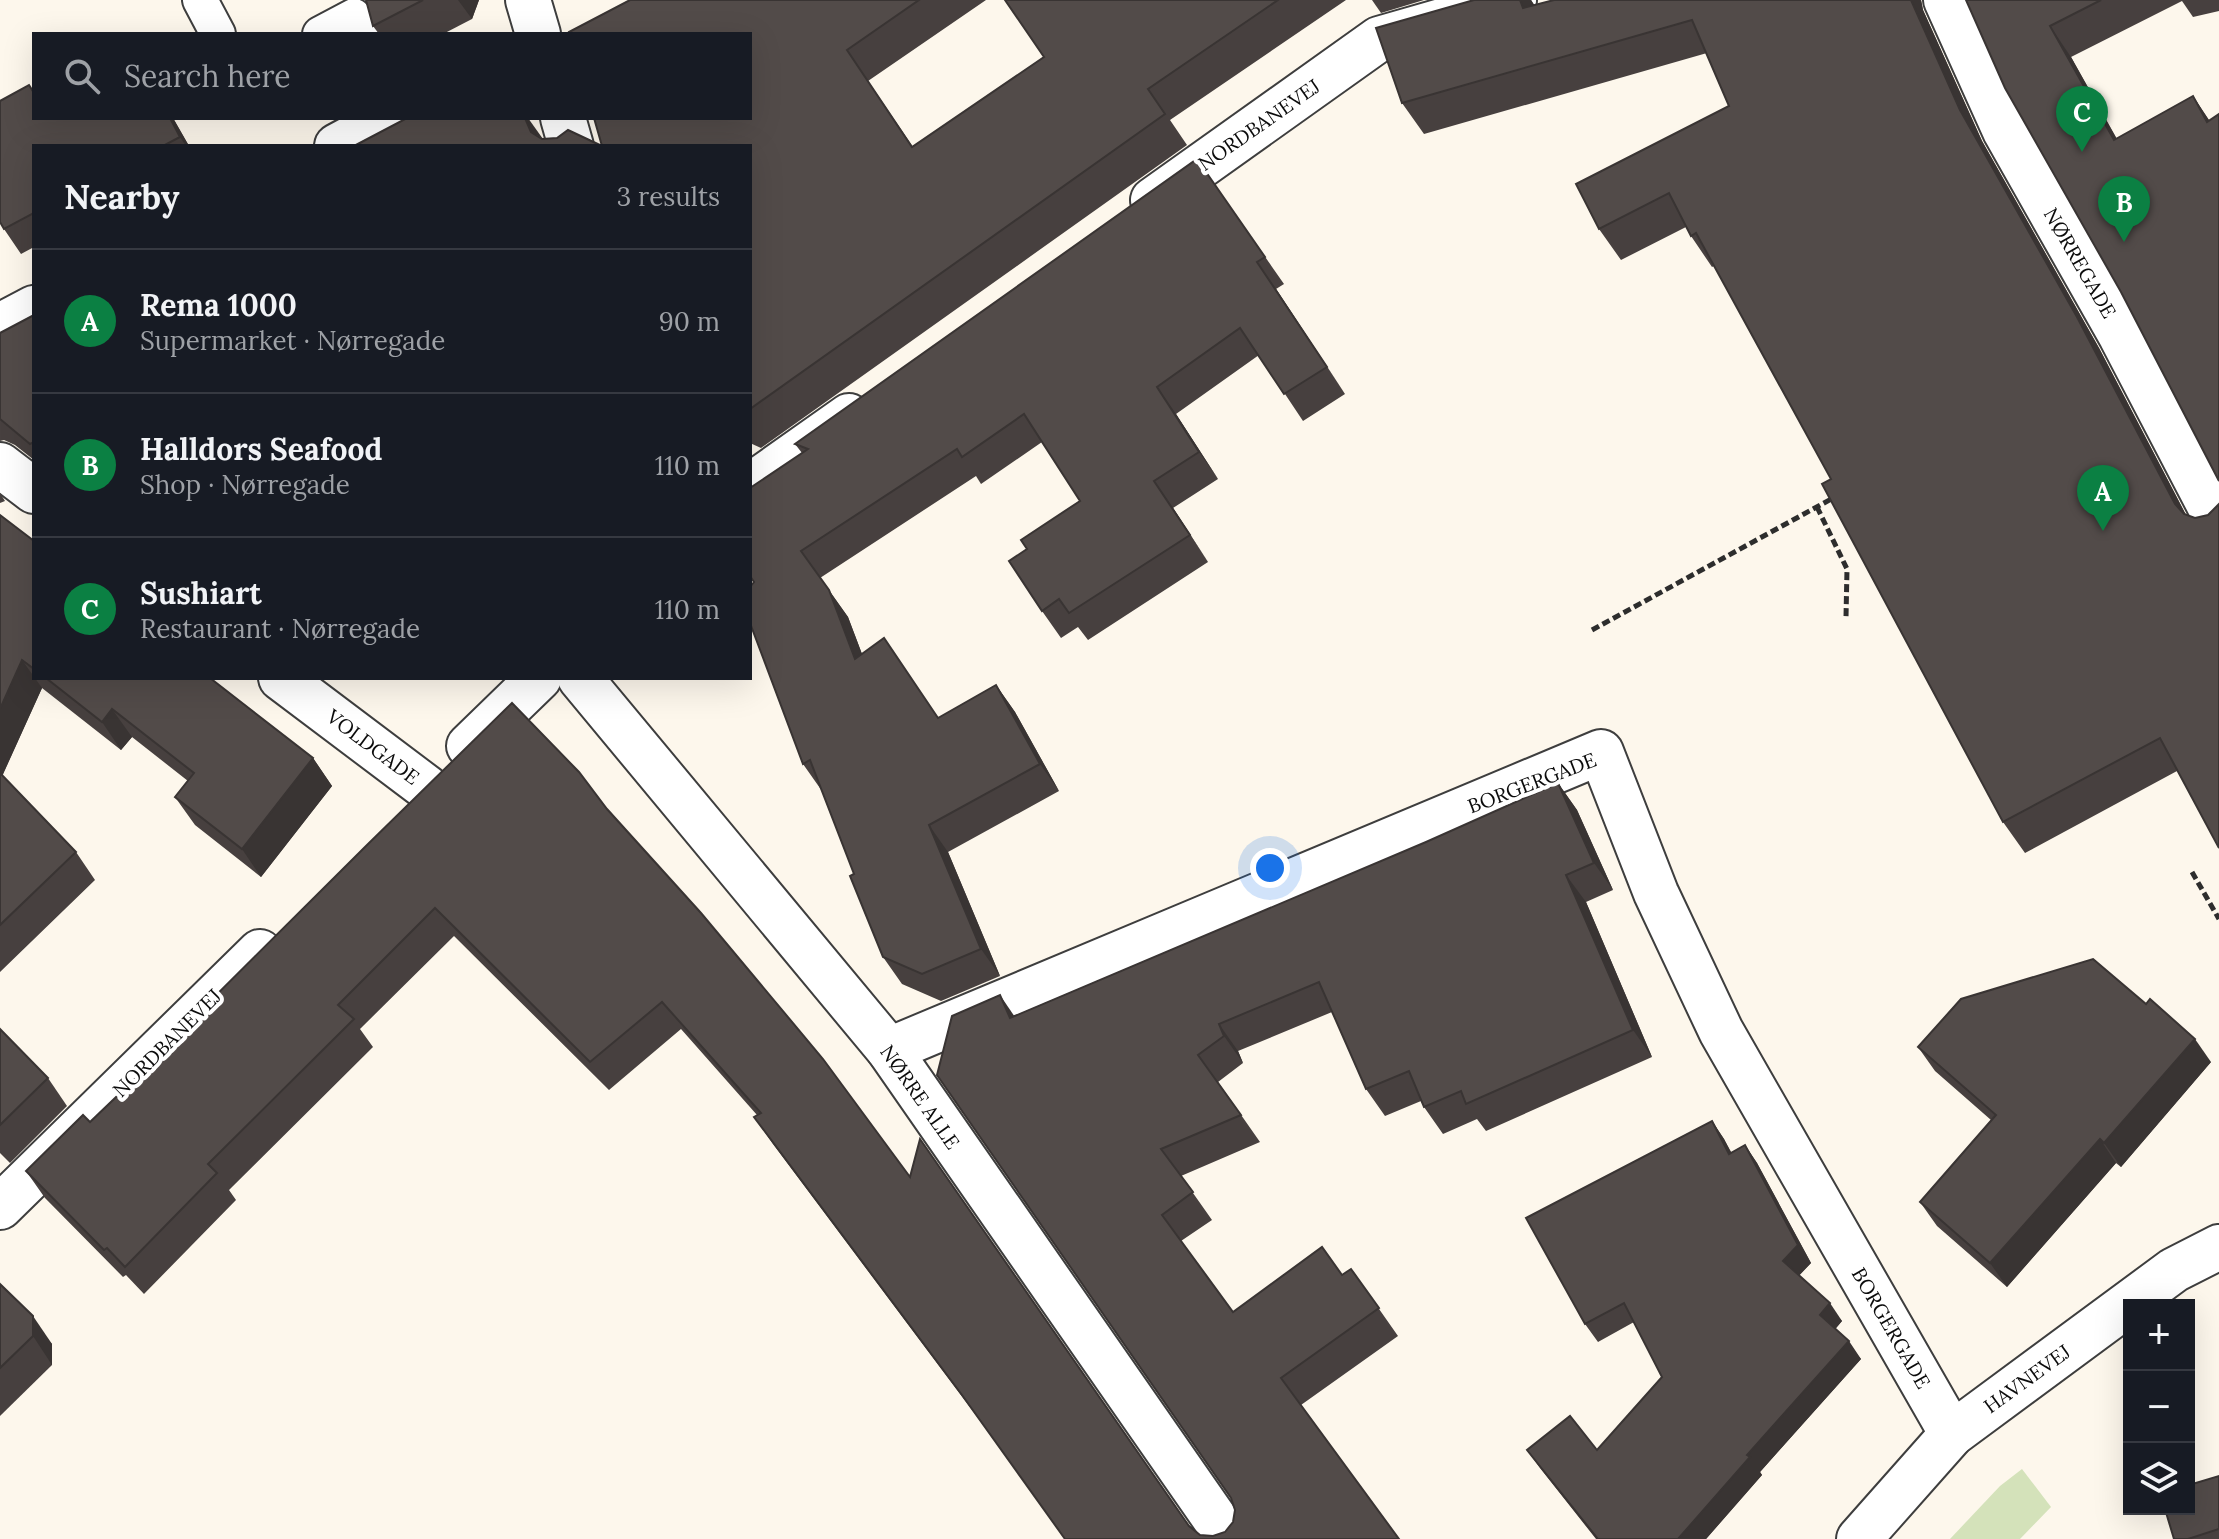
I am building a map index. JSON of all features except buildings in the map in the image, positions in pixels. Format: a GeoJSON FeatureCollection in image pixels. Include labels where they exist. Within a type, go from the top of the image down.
{"type":"FeatureCollection","features":[{"type":"Feature","properties":{"kind":"street"},"geometry":{"type":"LineString","coordinates":[[528,0],[537,32]]}},
{"type":"Feature","properties":{"kind":"street","name":"NORDBANEVEJ"},"geometry":{"type":"LineString","coordinates":[[1122,222],[1379,39],[1514,0]]}},
{"type":"Feature","properties":{"kind":"street","name":"NØRREGADE"},"geometry":{"type":"LineString","coordinates":[[1946,0],[2005,131],[2121,336],[2219,524]]}},
{"type":"Feature","properties":{"kind":"street"},"geometry":{"type":"LineString","coordinates":[[341,144],[385,120]]}},
{"type":"Feature","properties":{"kind":"street"},"geometry":{"type":"LineString","coordinates":[[564,120],[570,144]]}},
{"type":"Feature","properties":{"kind":"street"},"geometry":{"type":"LineString","coordinates":[[752,485],[878,395]]}},
{"type":"Feature","properties":{"kind":"street"},"geometry":{"type":"LineString","coordinates":[[0,465],[32,489]]}},
{"type":"Feature","properties":{"kind":"street","name":"VOLDGADE"},"geometry":{"type":"LineString","coordinates":[[284,680],[427,788]]}},
{"type":"Feature","properties":{"kind":"street"},"geometry":{"type":"LineString","coordinates":[[393,821],[537,680]]}},
{"type":"Feature","properties":{"kind":"street","name":"NØRRE ALLE"},"geometry":{"type":"LineString","coordinates":[[582,680],[889,1050],[1229,1539]]}},
{"type":"Feature","properties":{"kind":"street","name":"BORGERGADE"},"geometry":{"type":"LineString","coordinates":[[889,1050],[1601,752],[1656,893],[1721,1031],[1952,1434]]}},
{"type":"Feature","properties":{"kind":"street","name":"NORDBANEVEJ"},"geometry":{"type":"LineString","coordinates":[[0,1207],[292,920]]}},
{"type":"Feature","properties":{"kind":"street","name":"HAVNEVEJ"},"geometry":{"type":"LineString","coordinates":[[1859,1539],[1952,1434],[2174,1270],[2219,1247]]}},
{"type":"Feature","properties":{"kind":"lane"},"geometry":{"type":"LineString","coordinates":[[200,0],[217,32]]}},
{"type":"Feature","properties":{"kind":"lane"},"geometry":{"type":"LineString","coordinates":[[324,32],[354,16],[360,32]]}},
{"type":"Feature","properties":{"kind":"path"},"geometry":{"type":"LineString","coordinates":[[1592,630],[1845,492]]}},
{"type":"Feature","properties":{"kind":"path"},"geometry":{"type":"LineString","coordinates":[[1817,507],[1847,569],[1846,617]]}},
{"type":"Feature","properties":{"kind":"path"},"geometry":{"type":"LineString","coordinates":[[2192,872],[2219,919]]}},
{"type":"Feature","properties":{"kind":"green space"},"geometry":{"type":"Polygon","coordinates":[[[2022,1469],[2051,1507],[2020,1539],[1950,1539],[2000,1486],[2022,1469]]]}},
{"type":"Feature","properties":{"kind":"place","name":"Sushiart"},"geometry":{"type":"Point","coordinates":[2082,152]}},
{"type":"Feature","properties":{"kind":"place","name":"Halldors Seafood"},"geometry":{"type":"Point","coordinates":[2124,242]}},
{"type":"Feature","properties":{"kind":"place","name":"Rema 1000"},"geometry":{"type":"Point","coordinates":[2103,531]}}]}
